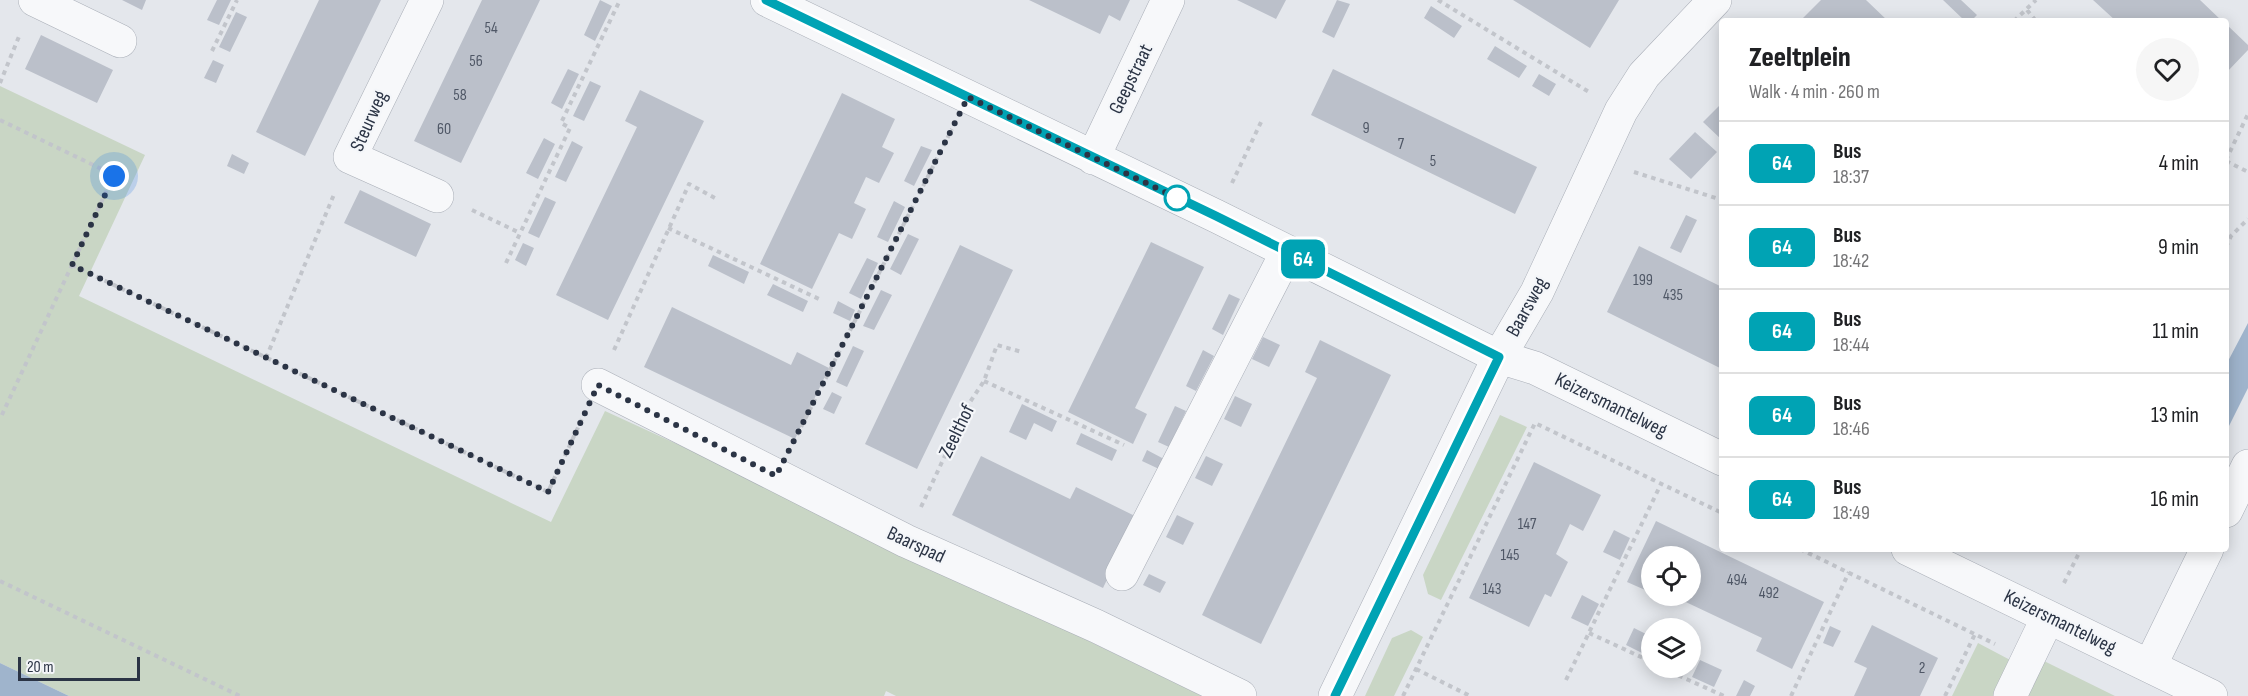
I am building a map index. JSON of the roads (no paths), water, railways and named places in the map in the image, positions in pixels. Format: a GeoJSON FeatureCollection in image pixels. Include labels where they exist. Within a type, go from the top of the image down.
{"type":"FeatureCollection","features":[{"type":"Feature","properties":{"kind":"street"},"geometry":{"type":"LineString","coordinates":[[34,0],[120,41]]}},
{"type":"Feature","properties":{"kind":"street","name":"Steurweg"},"geometry":{"type":"LineString","coordinates":[[427,0],[350,157],[437,195]]}},
{"type":"Feature","properties":{"kind":"street"},"geometry":{"type":"LineString","coordinates":[[766,0],[1216,216],[1499,357]]}},
{"type":"Feature","properties":{"kind":"street","name":"Geepstraat"},"geometry":{"type":"LineString","coordinates":[[1093,158],[1168,0]]}},
{"type":"Feature","properties":{"kind":"street","name":"Baarsweg"},"geometry":{"type":"LineString","coordinates":[[1335,696],[1499,357],[1537,292],[1621,111],[1644,75],[1715,0]]}},
{"type":"Feature","properties":{"kind":"street"},"geometry":{"type":"LineString","coordinates":[[1122,574],[1287,252]]}},
{"type":"Feature","properties":{"kind":"street","name":"Keizersmantelweg"},"geometry":{"type":"LineString","coordinates":[[1499,357],[1535,368],[1719,458]]}},
{"type":"Feature","properties":{"kind":"street","name":"Baarspad"},"geometry":{"type":"LineString","coordinates":[[598,385],[906,541],[1096,626],[1240,696]]}},
{"type":"Feature","properties":{"kind":"street"},"geometry":{"type":"LineString","coordinates":[[2229,505],[2248,466]]}},
{"type":"Feature","properties":{"kind":"street","name":"Keizersmantelweg"},"geometry":{"type":"LineString","coordinates":[[1914,552],[2211,696]]}},
{"type":"Feature","properties":{"kind":"street"},"geometry":{"type":"LineString","coordinates":[[2150,666],[2206,552]]}},
{"type":"Feature","properties":{"kind":"street"},"geometry":{"type":"LineString","coordinates":[[2010,696],[2048,617]]}},
{"type":"Feature","properties":{"kind":"water"},"geometry":{"type":"Polygon","coordinates":[[[2248,323],[2248,388],[2229,426],[2229,359],[2248,323]]]}},
{"type":"Feature","properties":{"kind":"water"},"geometry":{"type":"Polygon","coordinates":[[[0,663],[69,696],[0,696],[0,663]]]}}]}
